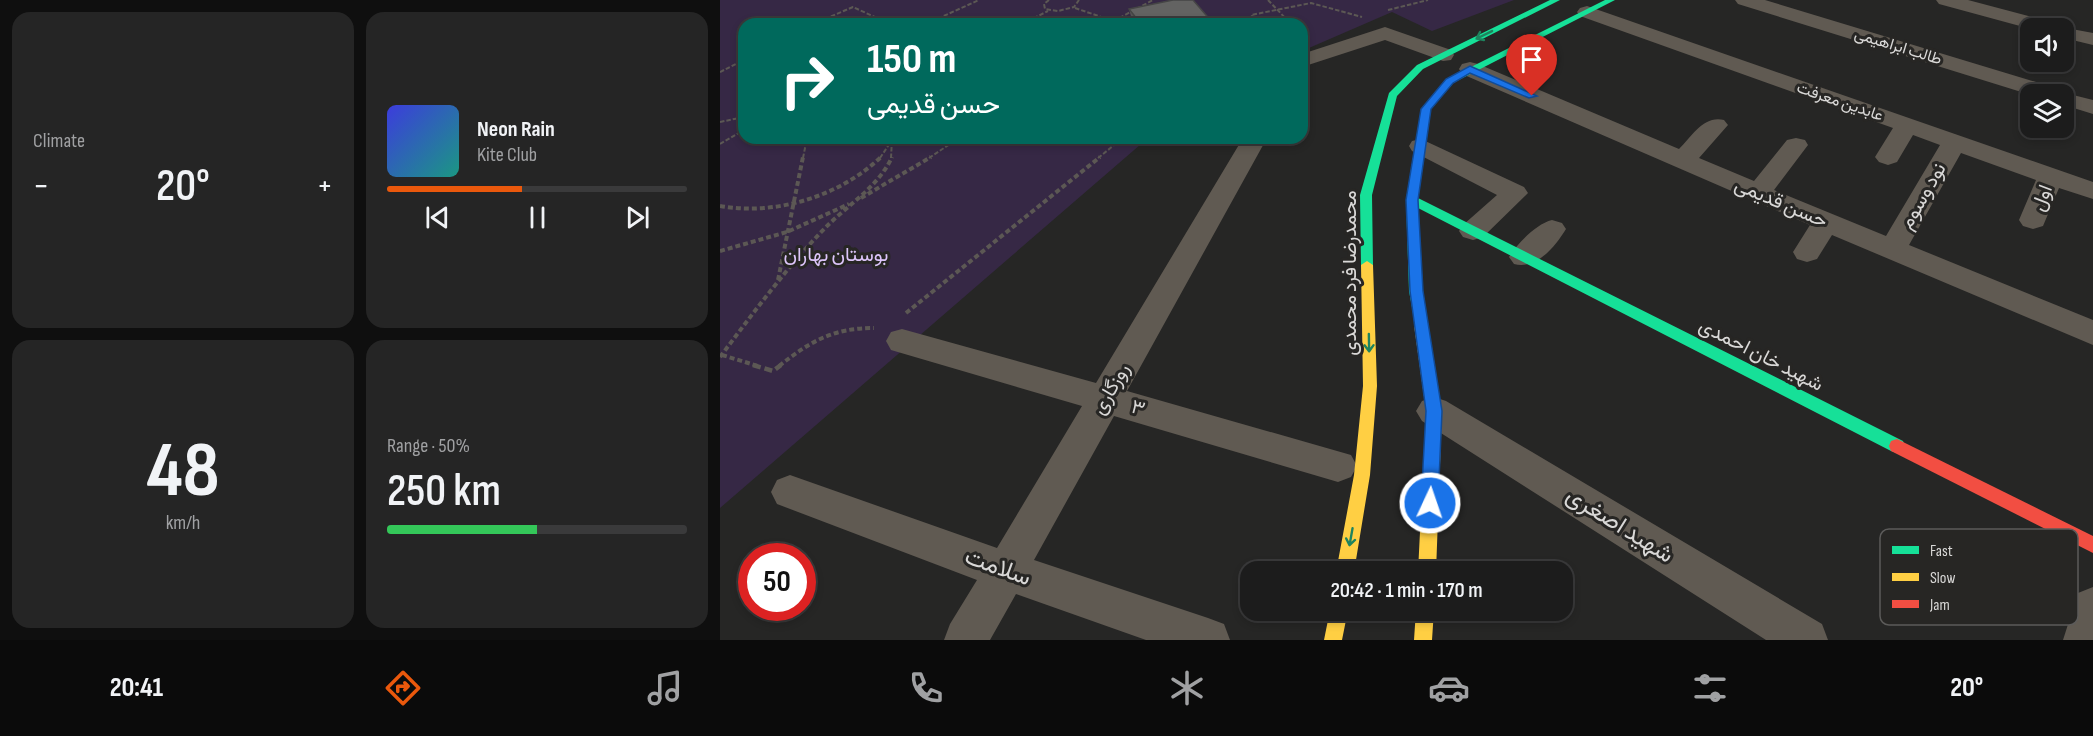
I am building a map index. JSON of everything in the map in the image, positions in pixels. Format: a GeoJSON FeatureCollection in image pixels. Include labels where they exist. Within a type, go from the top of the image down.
{"type":"FeatureCollection","features":[{"type":"Feature","properties":{"kind":"main road","name":"محمدرضا فرد محمدی"},"geometry":{"type":"LineString","coordinates":[[1347,561],[1362,475],[1370,386],[1366,195],[1392,95],[1420,67],[1556,0]]}},
{"type":"Feature","properties":{"kind":"main road"},"geometry":{"type":"LineString","coordinates":[[1427,561],[1434,411],[1416,291],[1412,200],[1426,109],[1450,81],[1470,69],[1611,0]]}},
{"type":"Feature","properties":{"kind":"main road","name":"شهید خان احمدی"},"geometry":{"type":"LineString","coordinates":[[1412,200],[2061,529]]}},
{"type":"Feature","properties":{"kind":"main road","name":"شهید خان احمدی"},"geometry":{"type":"LineString","coordinates":[[2078,537],[2093,545]]}},
{"type":"Feature","properties":{"kind":"main road"},"geometry":{"type":"LineString","coordinates":[[1334,640],[1337,621]]}},
{"type":"Feature","properties":{"kind":"main road"},"geometry":{"type":"LineString","coordinates":[[1423,640],[1424,621]]}},
{"type":"Feature","properties":{"kind":"street","name":"طالب ابراهیمی"},"geometry":{"type":"LineString","coordinates":[[1745,0],[2020,84]]}},
{"type":"Feature","properties":{"kind":"street"},"geometry":{"type":"LineString","coordinates":[[1946,0],[2020,20]]}},
{"type":"Feature","properties":{"kind":"street","name":"عابدین معرفت"},"geometry":{"type":"LineString","coordinates":[[1587,12],[2093,191]]}},
{"type":"Feature","properties":{"kind":"street"},"geometry":{"type":"LineString","coordinates":[[2074,32],[2090,33]]}},
{"type":"Feature","properties":{"kind":"street"},"geometry":{"type":"LineString","coordinates":[[1308,59],[1384,33],[1443,55]]}},
{"type":"Feature","properties":{"kind":"street","name":"حسن قدیمی"},"geometry":{"type":"LineString","coordinates":[[1470,69],[1758,194],[2093,333]]}},
{"type":"Feature","properties":{"kind":"street"},"geometry":{"type":"LineString","coordinates":[[2074,101],[2093,107]]}},
{"type":"Feature","properties":{"kind":"street"},"geometry":{"type":"LineString","coordinates":[[1682,161],[1716,125]]}},
{"type":"Feature","properties":{"kind":"street"},"geometry":{"type":"LineString","coordinates":[[1887,157],[1906,126]]}},
{"type":"Feature","properties":{"kind":"street","name":"نود وسوم"},"geometry":{"type":"LineString","coordinates":[[1892,250],[1954,143]]}},
{"type":"Feature","properties":{"kind":"street","name":"روزگاری"},"geometry":{"type":"LineString","coordinates":[[966,640],[1252,144]]}},
{"type":"Feature","properties":{"kind":"street"},"geometry":{"type":"LineString","coordinates":[[1758,194],[1796,145]]}},
{"type":"Feature","properties":{"kind":"street"},"geometry":{"type":"LineString","coordinates":[[1420,146],[1515,193],[1473,231]]}},
{"type":"Feature","properties":{"kind":"street","name":"اول"},"geometry":{"type":"LineString","coordinates":[[2033,220],[2050,176]]}},
{"type":"Feature","properties":{"kind":"street"},"geometry":{"type":"LineString","coordinates":[[1807,252],[1826,222]]}},
{"type":"Feature","properties":{"kind":"street"},"geometry":{"type":"LineString","coordinates":[[1524,257],[1552,229]]}},
{"type":"Feature","properties":{"kind":"street","name":"۳"},"geometry":{"type":"LineString","coordinates":[[894,335],[1338,466]]}},
{"type":"Feature","properties":{"kind":"street","name":"شهید اصغری"},"geometry":{"type":"LineString","coordinates":[[1434,411],[1806,640]]}},
{"type":"Feature","properties":{"kind":"street","name":"سلامت"},"geometry":{"type":"LineString","coordinates":[[790,492],[1007,571],[1208,640]]}},
{"type":"Feature","properties":{"kind":"street"},"geometry":{"type":"LineString","coordinates":[[2085,640],[2093,608]]}},
{"type":"Feature","properties":{"kind":"path"},"geometry":{"type":"LineString","coordinates":[[939,18],[979,0]]}},
{"type":"Feature","properties":{"kind":"path"},"geometry":{"type":"LineString","coordinates":[[1048,10],[1044,4],[1049,0]]}},
{"type":"Feature","properties":{"kind":"path"},"geometry":{"type":"LineString","coordinates":[[1074,8],[1079,0]]}},
{"type":"Feature","properties":{"kind":"path"},"geometry":{"type":"LineString","coordinates":[[1120,18],[1153,0]]}},
{"type":"Feature","properties":{"kind":"path"},"geometry":{"type":"LineString","coordinates":[[1268,0],[1285,18]]}},
{"type":"Feature","properties":{"kind":"path"},"geometry":{"type":"LineString","coordinates":[[1383,11],[1428,0]]}},
{"type":"Feature","properties":{"kind":"path"},"geometry":{"type":"LineString","coordinates":[[1253,18],[1251,15],[1311,3],[1361,16],[1384,33]]}},
{"type":"Feature","properties":{"kind":"path"},"geometry":{"type":"LineString","coordinates":[[827,18],[853,7],[865,10],[877,18]]}},
{"type":"Feature","properties":{"kind":"path"},"geometry":{"type":"LineString","coordinates":[[1033,18],[1048,10],[1064,11],[1074,8],[1105,18]]}},
{"type":"Feature","properties":{"kind":"path"},"geometry":{"type":"LineString","coordinates":[[1361,16],[1372,14]]}},
{"type":"Feature","properties":{"kind":"path"},"geometry":{"type":"LineString","coordinates":[[720,72],[738,63]]}},
{"type":"Feature","properties":{"kind":"path"},"geometry":{"type":"LineString","coordinates":[[720,122],[738,118]]}},
{"type":"Feature","properties":{"kind":"path"},"geometry":{"type":"LineString","coordinates":[[720,144],[738,134]]}},
{"type":"Feature","properties":{"kind":"path"},"geometry":{"type":"LineString","coordinates":[[778,281],[806,144]]}},
{"type":"Feature","properties":{"kind":"path"},"geometry":{"type":"LineString","coordinates":[[720,207],[758,209],[793,203],[829,191],[860,174],[882,157],[890,144]]}},
{"type":"Feature","properties":{"kind":"path"},"geometry":{"type":"LineString","coordinates":[[893,144],[892,157],[885,172],[826,227],[778,281],[721,356],[773,370],[814,339],[853,327],[894,335],[1116,144]]}},
{"type":"Feature","properties":{"kind":"path"},"geometry":{"type":"LineString","coordinates":[[720,251],[787,232],[853,202],[951,144]]}},
{"type":"Feature","properties":{"kind":"green space","name":"بوستان بهاران"},"geometry":{"type":"Polygon","coordinates":[[[720,0],[1514,0],[1432,31],[1392,12],[1308,48],[1308,18],[738,18],[738,144],[1141,144],[720,508],[720,0]]]}},
{"type":"Feature","properties":{"kind":"building"},"geometry":{"type":"Polygon","coordinates":[[[1173,0],[1193,0],[1209,18],[1136,18],[1129,9],[1173,0]]]}},
{"type":"Feature","properties":{"kind":"traffic: fast"},"geometry":{"type":"LineString","coordinates":[[1367,265],[1366,195],[1392,95],[1420,67],[1556,0]]}},
{"type":"Feature","properties":{"kind":"traffic: fast"},"geometry":{"type":"LineString","coordinates":[[1421,325],[1416,291],[1412,200],[1426,109],[1450,81],[1611,0]]}},
{"type":"Feature","properties":{"kind":"traffic: fast"},"geometry":{"type":"LineString","coordinates":[[1412,200],[1897,446]]}},
{"type":"Feature","properties":{"kind":"traffic: slow"},"geometry":{"type":"LineString","coordinates":[[1347,561],[1362,475],[1370,386],[1367,265]]}},
{"type":"Feature","properties":{"kind":"traffic: slow"},"geometry":{"type":"LineString","coordinates":[[1421,325],[1434,411],[1427,561]]}},
{"type":"Feature","properties":{"kind":"traffic: slow"},"geometry":{"type":"LineString","coordinates":[[1333,640],[1337,621]]}},
{"type":"Feature","properties":{"kind":"traffic: slow"},"geometry":{"type":"LineString","coordinates":[[1423,640],[1424,621]]}},
{"type":"Feature","properties":{"kind":"traffic: jam"},"geometry":{"type":"LineString","coordinates":[[1897,446],[2061,529]]}},
{"type":"Feature","properties":{"kind":"traffic: jam"},"geometry":{"type":"LineString","coordinates":[[2078,537],[2093,545]]}},
{"type":"Feature","properties":{"kind":"route"},"geometry":{"type":"LineString","coordinates":[[1430,503],[1434,411],[1416,291],[1412,200],[1426,109],[1450,81],[1470,69],[1532,96]]}}]}
